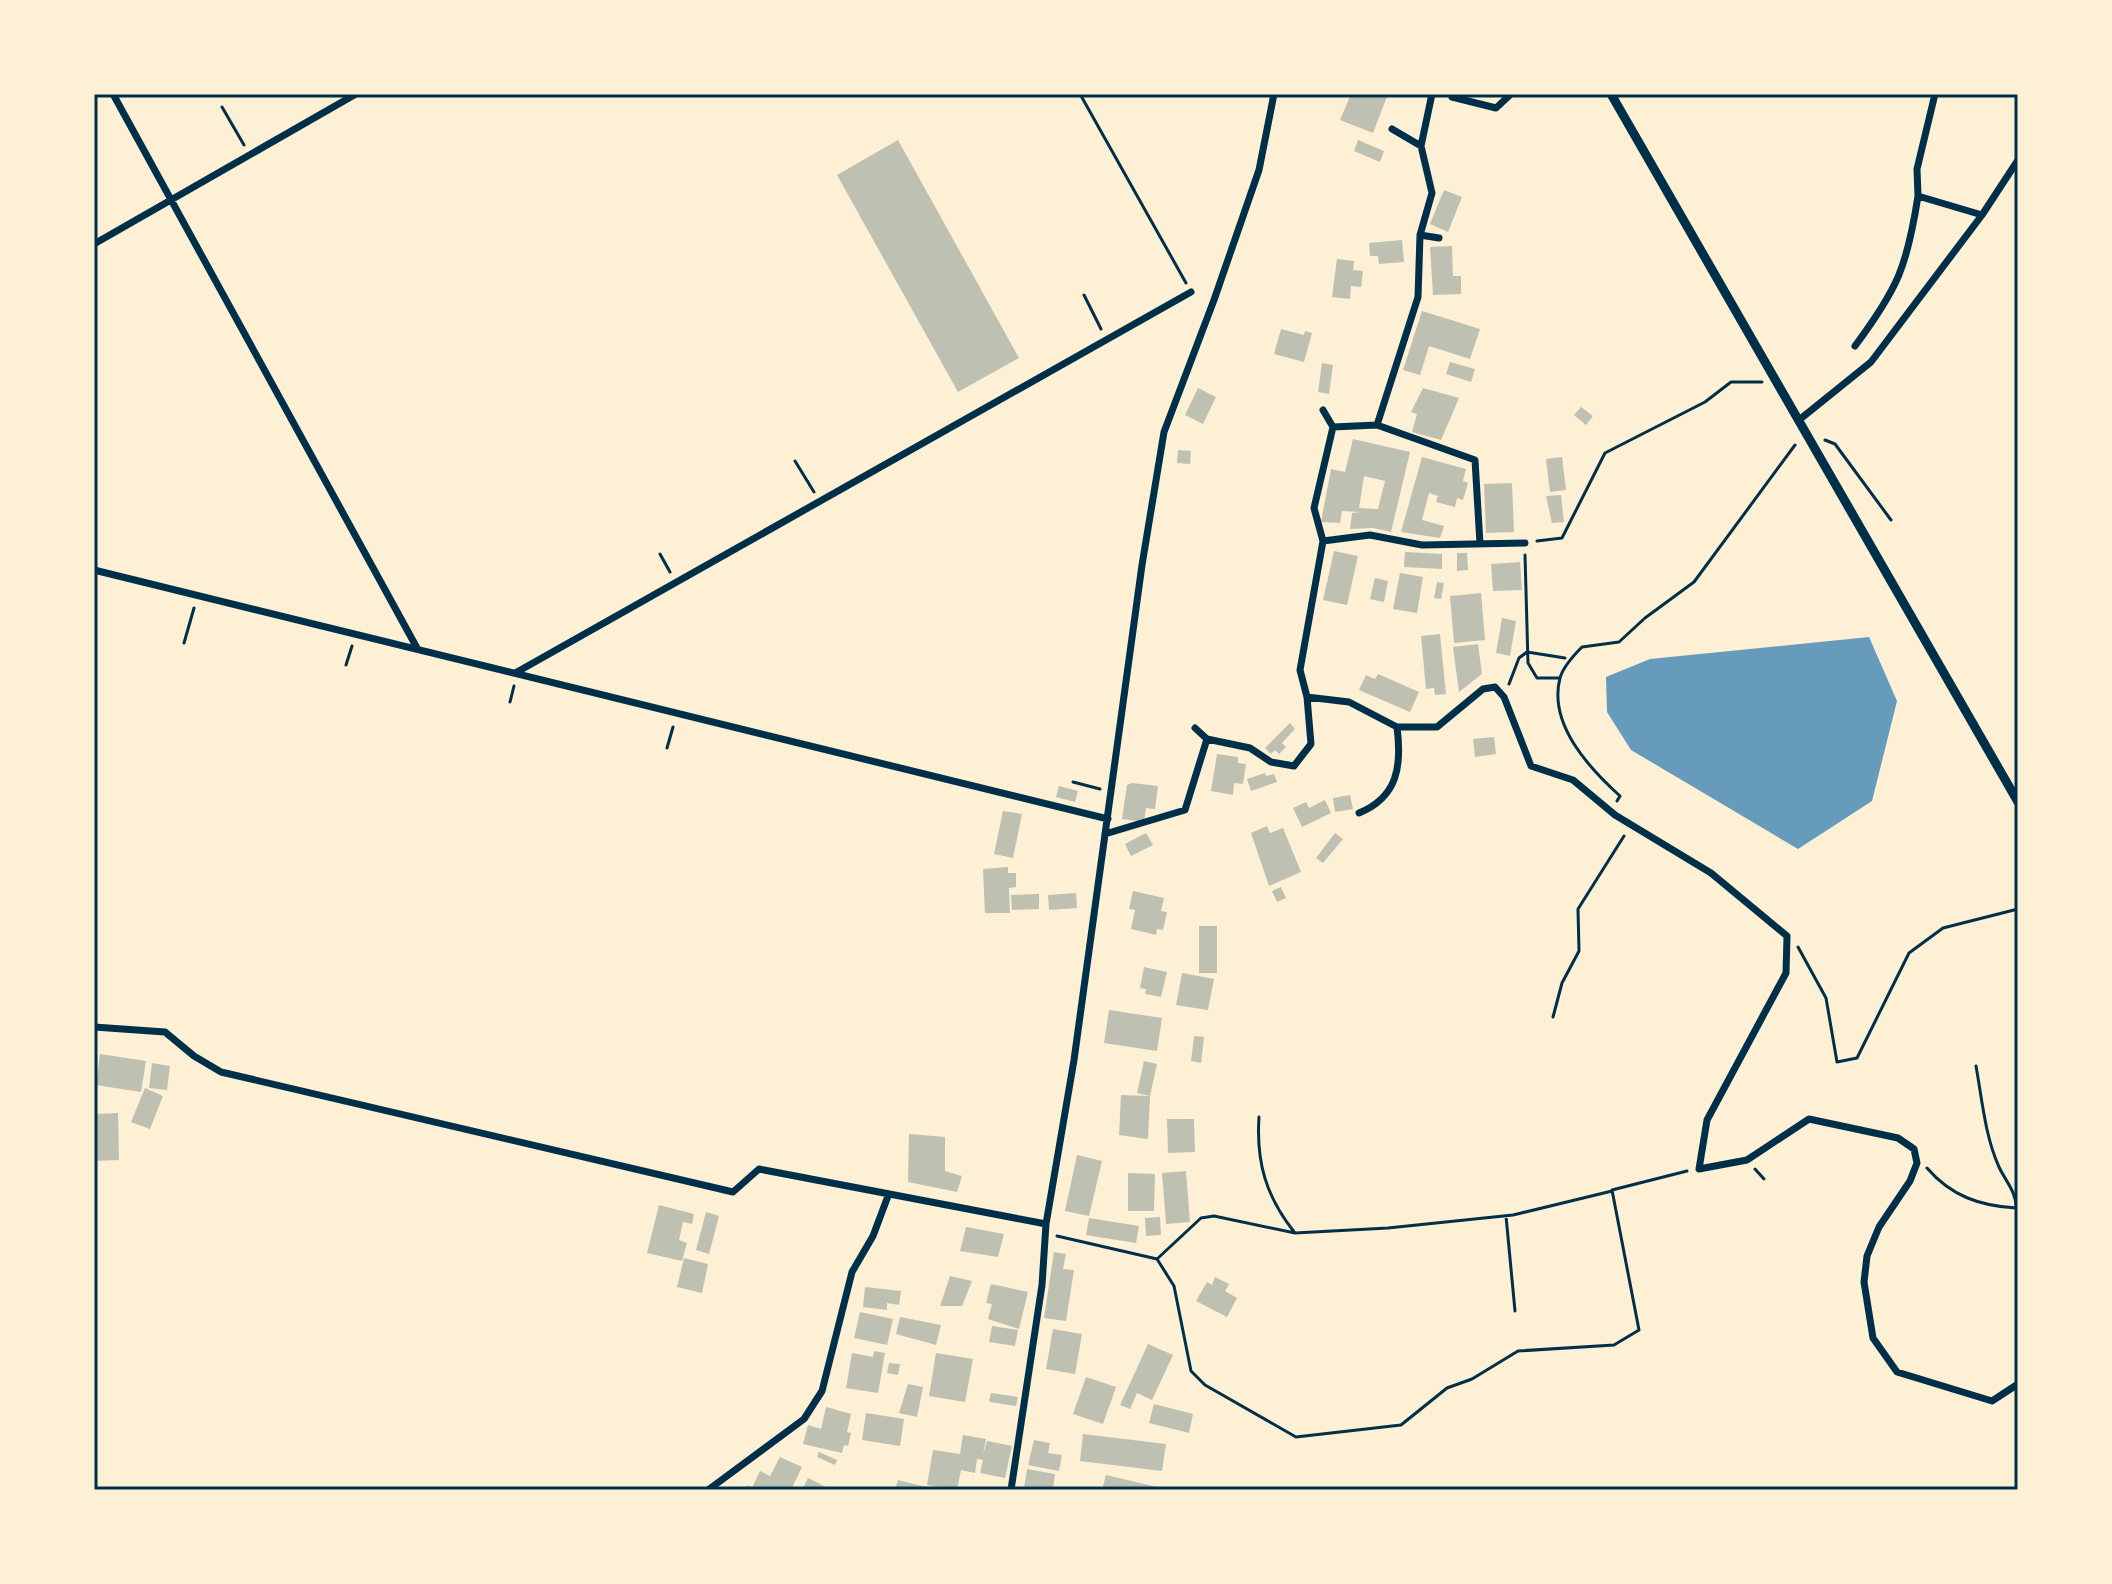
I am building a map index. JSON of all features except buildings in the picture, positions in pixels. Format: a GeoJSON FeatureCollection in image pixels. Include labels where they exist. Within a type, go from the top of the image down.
{"type":"FeatureCollection","features":[{"type":"Feature","properties":{"kind":"street"},"geometry":{"type":"LineString","coordinates":[[113,94],[417,648]]}},
{"type":"Feature","properties":{"kind":"street"},"geometry":{"type":"LineString","coordinates":[[94,244],[356,94]]}},
{"type":"Feature","properties":{"kind":"street"},"geometry":{"type":"LineString","coordinates":[[1011,1490],[1042,1285],[1046,1224],[1074,1060],[1164,432],[1259,170],[1274,94]]}},
{"type":"Feature","properties":{"kind":"street"},"geometry":{"type":"LineString","coordinates":[[1377,425],[1408,319],[1418,297],[1420,235],[1432,193],[1421,146],[1432,94]]}},
{"type":"Feature","properties":{"kind":"street"},"geometry":{"type":"LineString","coordinates":[[1452,97],[1496,108],[1511,94]]}},
{"type":"Feature","properties":{"kind":"street"},"geometry":{"type":"LineString","coordinates":[[1611,94],[2018,802]]}},
{"type":"Feature","properties":{"kind":"street"},"geometry":{"type":"LineString","coordinates":[[1855,346],[1890,299],[1908,256],[1918,196],[1917,169],[1935,94]]}},
{"type":"Feature","properties":{"kind":"street"},"geometry":{"type":"LineString","coordinates":[[1392,129],[1421,146]]}},
{"type":"Feature","properties":{"kind":"street"},"geometry":{"type":"LineString","coordinates":[[1799,420],[1871,362],[1982,215],[2018,160]]}},
{"type":"Feature","properties":{"kind":"street"},"geometry":{"type":"LineString","coordinates":[[1918,196],[1982,215]]}},
{"type":"Feature","properties":{"kind":"street"},"geometry":{"type":"LineString","coordinates":[[1420,235],[1439,238]]}},
{"type":"Feature","properties":{"kind":"street"},"geometry":{"type":"LineString","coordinates":[[517,672],[1191,292]]}},
{"type":"Feature","properties":{"kind":"street"},"geometry":{"type":"LineString","coordinates":[[1195,728],[1207,739],[1250,748],[1271,762],[1294,766],[1311,744],[1307,697],[1300,670],[1323,541],[1314,508],[1333,427],[1323,410]]}},
{"type":"Feature","properties":{"kind":"street"},"geometry":{"type":"LineString","coordinates":[[1333,427],[1377,425],[1475,460],[1480,544]]}},
{"type":"Feature","properties":{"kind":"street"},"geometry":{"type":"LineString","coordinates":[[1323,541],[1370,535],[1422,545],[1525,543]]}},
{"type":"Feature","properties":{"kind":"street"},"geometry":{"type":"LineString","coordinates":[[94,570],[1108,819]]}},
{"type":"Feature","properties":{"kind":"street"},"geometry":{"type":"LineString","coordinates":[[1307,697],[1349,702],[1397,727],[1437,727],[1483,689],[1495,687],[1504,697],[1531,766],[1573,780],[1631,825],[1711,873],[1787,936],[1786,973],[1707,1120],[1699,1169],[1747,1160],[1809,1119],[1898,1138],[1914,1149],[1917,1163],[1910,1181],[1879,1227],[1867,1256],[1864,1282],[1873,1338],[1897,1372],[1922,1382],[1952,1387],[1992,1401],[2018,1384]]}},
{"type":"Feature","properties":{"kind":"street"},"geometry":{"type":"LineString","coordinates":[[1359,813],[1378,806],[1391,788],[1398,764],[1397,727]]}},
{"type":"Feature","properties":{"kind":"street"},"geometry":{"type":"LineString","coordinates":[[1105,834],[1185,810],[1207,739]]}},
{"type":"Feature","properties":{"kind":"street"},"geometry":{"type":"LineString","coordinates":[[94,1027],[165,1032],[194,1056],[221,1072],[733,1192],[759,1169],[1046,1224]]}},
{"type":"Feature","properties":{"kind":"street"},"geometry":{"type":"LineString","coordinates":[[708,1490],[804,1419],[822,1391],[852,1272],[873,1236],[888,1196]]}},
{"type":"Feature","properties":{"kind":"path"},"geometry":{"type":"LineString","coordinates":[[1080,94],[1191,292]]}},
{"type":"Feature","properties":{"kind":"path"},"geometry":{"type":"LineString","coordinates":[[222,107],[250,155]]}},
{"type":"Feature","properties":{"kind":"path"},"geometry":{"type":"LineString","coordinates":[[1084,295],[1107,339]]}},
{"type":"Feature","properties":{"kind":"path"},"geometry":{"type":"LineString","coordinates":[[1560,678],[1537,678],[1528,663],[1525,543],[1562,538],[1605,453],[1705,402],[1731,382],[1777,382]]}},
{"type":"Feature","properties":{"kind":"path"},"geometry":{"type":"LineString","coordinates":[[1610,810],[1620,796],[1602,780],[1561,723],[1560,678],[1582,647],[1619,642],[1645,618],[1694,582],[1805,431],[1835,444],[1891,520]]}},
{"type":"Feature","properties":{"kind":"path"},"geometry":{"type":"LineString","coordinates":[[795,461],[819,501]]}},
{"type":"Feature","properties":{"kind":"path"},"geometry":{"type":"LineString","coordinates":[[660,554],[675,583]]}},
{"type":"Feature","properties":{"kind":"path"},"geometry":{"type":"LineString","coordinates":[[184,643],[198,596]]}},
{"type":"Feature","properties":{"kind":"path"},"geometry":{"type":"LineString","coordinates":[[346,665],[356,633]]}},
{"type":"Feature","properties":{"kind":"path"},"geometry":{"type":"LineString","coordinates":[[1504,697],[1519,658],[1527,652],[1565,658]]}},
{"type":"Feature","properties":{"kind":"path"},"geometry":{"type":"LineString","coordinates":[[667,748],[677,712]]}},
{"type":"Feature","properties":{"kind":"path"},"geometry":{"type":"LineString","coordinates":[[1073,782],[1111,791]]}},
{"type":"Feature","properties":{"kind":"path"},"geometry":{"type":"LineString","coordinates":[[1553,1017],[1562,983],[1579,951],[1578,909],[1631,825]]}},
{"type":"Feature","properties":{"kind":"path"},"geometry":{"type":"LineString","coordinates":[[1787,936],[1803,952],[1826,998],[1837,1062],[1857,1058],[1909,953],[1943,928],[2018,909]]}},
{"type":"Feature","properties":{"kind":"path"},"geometry":{"type":"LineString","coordinates":[[1917,1163],[1926,1167],[1943,1186],[1974,1201],[2016,1208],[2017,1199],[1998,1165],[1989,1138],[1976,1066]]}},
{"type":"Feature","properties":{"kind":"path"},"geometry":{"type":"LineString","coordinates":[[1259,1117],[1257,1149],[1265,1187],[1295,1233]]}},
{"type":"Feature","properties":{"kind":"path"},"geometry":{"type":"LineString","coordinates":[[1157,1259],[1201,1218],[1214,1216],[1295,1233],[1388,1228],[1506,1216],[1699,1169]]}},
{"type":"Feature","properties":{"kind":"path"},"geometry":{"type":"LineString","coordinates":[[1045,1234],[1106,1244],[1157,1259],[1174,1286],[1191,1371],[1205,1385],[1296,1437],[1401,1425],[1447,1388],[1472,1379],[1518,1351],[1614,1345],[1639,1330],[1612,1190]]}},
{"type":"Feature","properties":{"kind":"path"},"geometry":{"type":"LineString","coordinates":[[1506,1216],[1515,1311]]}},
{"type":"Feature","properties":{"kind":"water"},"geometry":{"type":"Polygon","coordinates":[[[1869,637],[1897,701],[1872,801],[1798,849],[1631,750],[1607,712],[1606,677],[1650,659],[1869,637]]]}}]}
